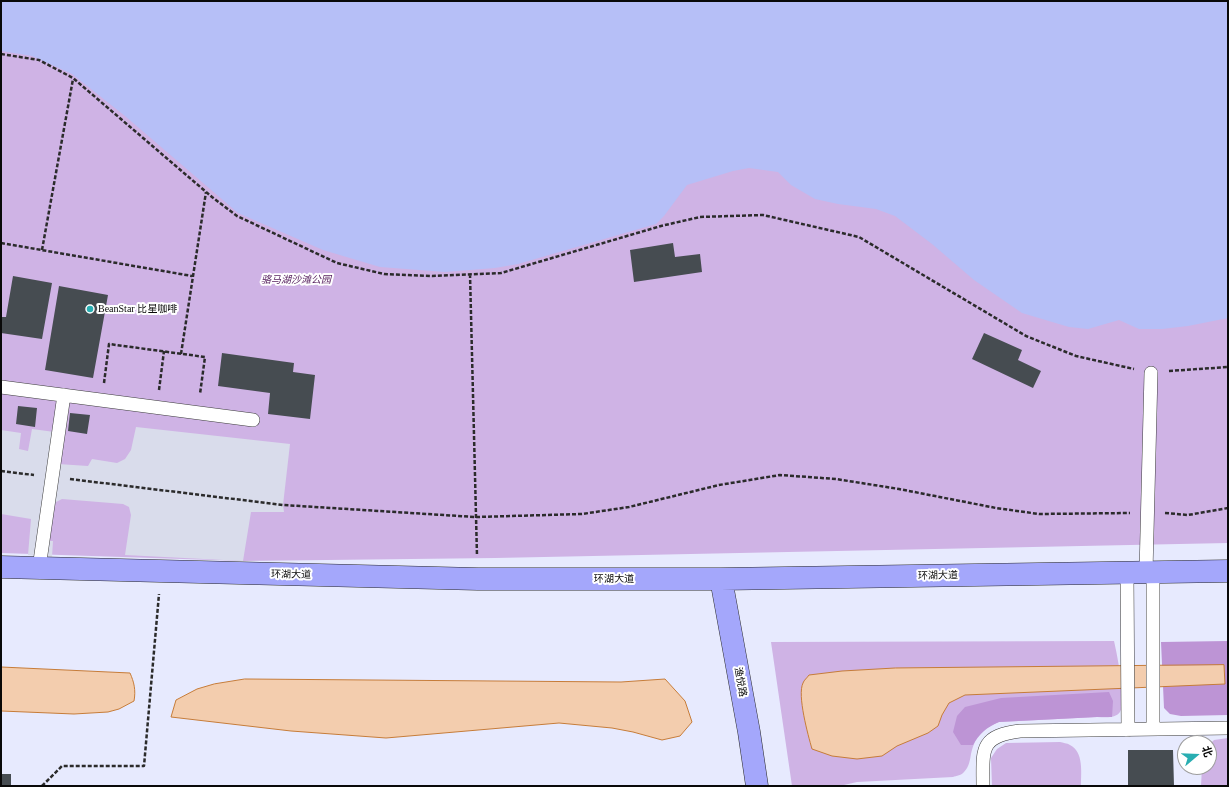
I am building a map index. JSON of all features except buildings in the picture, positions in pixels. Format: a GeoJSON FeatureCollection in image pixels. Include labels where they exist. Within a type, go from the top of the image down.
{"type":"FeatureCollection","features":[{"type":"Feature","properties":{"kind":"main road","name":"环湖大道"},"geometry":{"type":"LineString","coordinates":[[1,567],[478,579],[722,579],[1228,571]]}},
{"type":"Feature","properties":{"kind":"main road","name":"渔悦路"},"geometry":{"type":"LineString","coordinates":[[722,579],[757,786]]}},
{"type":"Feature","properties":{"kind":"lane"},"geometry":{"type":"LineString","coordinates":[[1128,730],[1147,512],[1151,373]]}},
{"type":"Feature","properties":{"kind":"lane"},"geometry":{"type":"LineString","coordinates":[[1,387],[253,420]]}},
{"type":"Feature","properties":{"kind":"lane"},"geometry":{"type":"LineString","coordinates":[[39,568],[64,395]]}},
{"type":"Feature","properties":{"kind":"lane"},"geometry":{"type":"LineString","coordinates":[[1142,572],[1153,729]]}},
{"type":"Feature","properties":{"kind":"lane"},"geometry":{"type":"LineString","coordinates":[[983,786],[983,757],[987,744],[998,736],[1006,733],[1020,731],[1228,728]]}},
{"type":"Feature","properties":{"kind":"path"},"geometry":{"type":"LineString","coordinates":[[1,54],[39,60],[73,78],[206,192],[237,216],[337,262],[384,274],[432,276],[501,273],[661,226],[700,217],[763,214],[859,237],[912,267],[967,302],[1026,336],[1076,356],[1151,373],[1228,366]]}},
{"type":"Feature","properties":{"kind":"path"},"geometry":{"type":"LineString","coordinates":[[42,250],[73,78]]}},
{"type":"Feature","properties":{"kind":"path"},"geometry":{"type":"LineString","coordinates":[[180,354],[206,192]]}},
{"type":"Feature","properties":{"kind":"path"},"geometry":{"type":"LineString","coordinates":[[1,243],[192,276]]}},
{"type":"Feature","properties":{"kind":"path"},"geometry":{"type":"LineString","coordinates":[[470,274],[478,579]]}},
{"type":"Feature","properties":{"kind":"path"},"geometry":{"type":"LineString","coordinates":[[102,400],[109,344],[205,357],[198,412]]}},
{"type":"Feature","properties":{"kind":"path"},"geometry":{"type":"LineString","coordinates":[[156,407],[164,351]]}},
{"type":"Feature","properties":{"kind":"path"},"geometry":{"type":"LineString","coordinates":[[1,471],[283,505],[476,517],[582,514],[629,507],[719,485],[780,475],[836,479],[899,489],[996,508],[1039,514],[1147,512],[1188,515],[1228,508]]}},
{"type":"Feature","properties":{"kind":"path"},"geometry":{"type":"LineString","coordinates":[[42,786],[62,766],[144,766],[161,572]]}},
{"type":"Feature","properties":{"kind":"green space","name":"骆马湖沙滩公园"},"geometry":{"type":"Polygon","coordinates":[[[1,1],[1228,1],[1228,543],[495,558],[243,561],[1,553],[1,1]]]}},
{"type":"Feature","properties":{"kind":"green space"},"geometry":{"type":"Polygon","coordinates":[[[1114,641],[1122,689],[1122,707],[1120,712],[1115,716],[999,722],[993,724],[984,730],[977,738],[969,763],[964,772],[953,777],[857,782],[843,786],[792,786],[771,642],[1114,641]]]}},
{"type":"Feature","properties":{"kind":"green space"},"geometry":{"type":"Polygon","coordinates":[[[1228,738],[1228,786],[1201,786],[1202,775],[1217,775],[1217,740],[1228,738]]]}},
{"type":"Feature","properties":{"kind":"green space"},"geometry":{"type":"Polygon","coordinates":[[[1060,742],[1070,745],[1078,753],[1081,763],[1081,786],[992,786],[991,758],[997,749],[1006,743],[1060,742]]]}},
{"type":"Feature","properties":{"kind":"shaded area"},"geometry":{"type":"Polygon","coordinates":[[[136,427],[290,444],[283,505],[284,512],[251,512],[243,561],[125,555],[131,515],[129,507],[123,504],[62,499],[56,502],[53,509],[48,541],[53,541],[52,557],[28,555],[31,519],[1,514],[1,430],[21,433],[19,449],[28,451],[32,429],[62,433],[58,464],[88,466],[92,459],[117,463],[125,459],[131,450],[136,427]]]}},
{"type":"Feature","properties":{"kind":"shaded area"},"geometry":{"type":"Polygon","coordinates":[[[1228,641],[1228,715],[1181,716],[1170,714],[1164,708],[1161,642],[1228,641]]]}},
{"type":"Feature","properties":{"kind":"shaded area"},"geometry":{"type":"Polygon","coordinates":[[[1224,665],[1225,684],[965,695],[949,703],[938,726],[928,733],[897,746],[882,756],[857,759],[832,756],[812,749],[801,696],[803,683],[809,675],[842,671],[895,668],[1224,665]]]}},
{"type":"Feature","properties":{"kind":"shaded area"},"geometry":{"type":"Polygon","coordinates":[[[1,667],[130,673],[133,680],[135,693],[134,701],[119,709],[108,712],[74,714],[1,711],[1,667]]]}},
{"type":"Feature","properties":{"kind":"shaded area"},"geometry":{"type":"Polygon","coordinates":[[[245,679],[621,682],[665,679],[685,701],[692,722],[680,736],[662,740],[612,728],[559,723],[386,738],[291,731],[171,717],[176,700],[197,689],[214,684],[245,679]]]}},
{"type":"Feature","properties":{"kind":"shaded area"},"geometry":{"type":"Polygon","coordinates":[[[1109,692],[1113,701],[1112,717],[999,722],[984,731],[973,745],[961,745],[953,732],[957,716],[965,707],[1001,698],[1109,692]]]}},
{"type":"Feature","properties":{"kind":"sand"},"geometry":{"type":"Polygon","coordinates":[[[1,1],[1228,1],[1228,318],[1188,326],[1162,329],[1139,329],[1119,320],[1088,329],[1069,327],[1022,313],[974,280],[932,244],[895,216],[876,209],[838,204],[815,199],[791,185],[778,172],[749,168],[733,171],[687,185],[664,216],[656,224],[518,264],[495,268],[445,272],[380,267],[323,250],[238,213],[125,116],[72,74],[32,56],[1,51],[1,1]]]}},
{"type":"Feature","properties":{"kind":"place","name":"BeanStar 比星咖啡"},"geometry":{"type":"Point","coordinates":[90,309]}}]}
